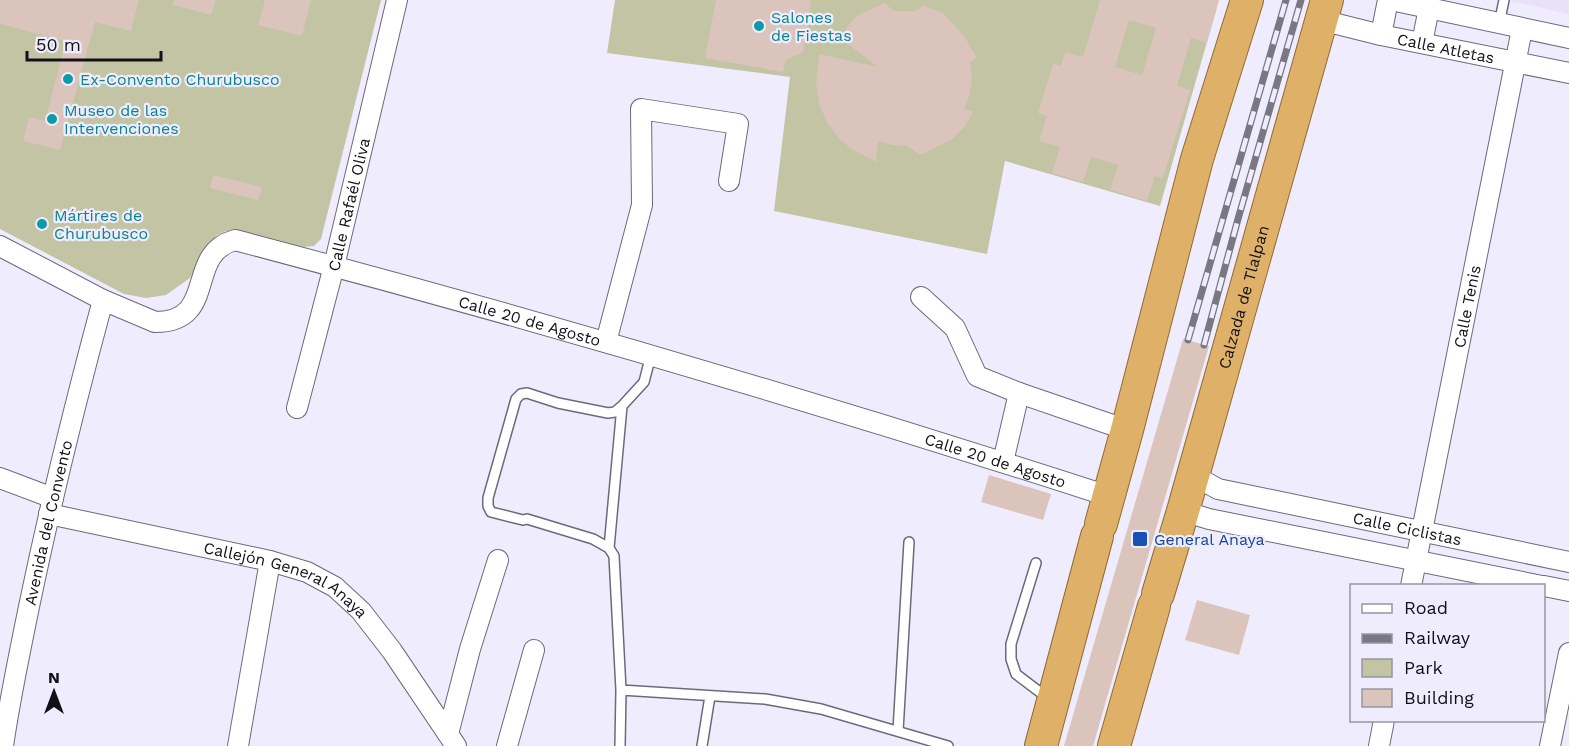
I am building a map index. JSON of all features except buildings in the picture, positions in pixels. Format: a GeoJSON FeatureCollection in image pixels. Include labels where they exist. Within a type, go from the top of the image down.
{"type":"FeatureCollection","features":[{"type":"Feature","properties":{"kind":"highway"},"geometry":{"type":"LineString","coordinates":[[1041,746],[1127,430],[1197,159],[1247,0]]}},
{"type":"Feature","properties":{"kind":"highway","name":"Calzada de Tlalpan"},"geometry":{"type":"LineString","coordinates":[[1114,746],[1183,511],[1324,10]]}},
{"type":"Feature","properties":{"kind":"street","name":"Calle Rafaél Oliva"},"geometry":{"type":"LineString","coordinates":[[297,408],[398,0]]}},
{"type":"Feature","properties":{"kind":"street"},"geometry":{"type":"LineString","coordinates":[[1381,35],[1390,0],[1569,39]]}},
{"type":"Feature","properties":{"kind":"street"},"geometry":{"type":"LineString","coordinates":[[1422,43],[1428,8]]}},
{"type":"Feature","properties":{"kind":"street","name":"Calle Atletas"},"geometry":{"type":"LineString","coordinates":[[1324,10],[1381,35],[1569,73]]}},
{"type":"Feature","properties":{"kind":"street","name":"Calle Tenis"},"geometry":{"type":"LineString","coordinates":[[1411,584],[1522,28]]}},
{"type":"Feature","properties":{"kind":"street"},"geometry":{"type":"LineString","coordinates":[[606,342],[642,205],[641,110],[738,124],[729,181]]}},
{"type":"Feature","properties":{"kind":"street","name":"Calle 20 de Agosto"},"geometry":{"type":"LineString","coordinates":[[0,246],[103,300],[155,322],[171,321],[180,318],[188,311],[214,252],[225,243],[235,240],[651,355],[1003,462],[1102,518]]}},
{"type":"Feature","properties":{"kind":"street"},"geometry":{"type":"LineString","coordinates":[[921,297],[955,328],[977,376],[1127,430]]}},
{"type":"Feature","properties":{"kind":"street","name":"Avenida del Convento"},"geometry":{"type":"LineString","coordinates":[[3,746],[4,704],[76,398],[103,300]]}},
{"type":"Feature","properties":{"kind":"street"},"geometry":{"type":"LineString","coordinates":[[1003,462],[1019,393]]}},
{"type":"Feature","properties":{"kind":"street","name":"Calle Ciclistas"},"geometry":{"type":"LineString","coordinates":[[1193,475],[1218,489],[1569,562]]}},
{"type":"Feature","properties":{"kind":"street","name":"Callejón General Anaya"},"geometry":{"type":"LineString","coordinates":[[0,478],[51,506],[270,561],[307,572],[335,587],[361,611],[392,651],[452,740]]}},
{"type":"Feature","properties":{"kind":"street"},"geometry":{"type":"LineString","coordinates":[[1240,525],[1246,495]]}},
{"type":"Feature","properties":{"kind":"street","name":"Calle Ciclistas"},"geometry":{"type":"LineString","coordinates":[[1183,511],[1209,519],[1533,584]]}},
{"type":"Feature","properties":{"kind":"street"},"geometry":{"type":"LineString","coordinates":[[452,740],[470,649],[498,560]]}},
{"type":"Feature","properties":{"kind":"street"},"geometry":{"type":"LineString","coordinates":[[238,746],[270,561]]}},
{"type":"Feature","properties":{"kind":"street","name":"Calle Ciclistas"},"geometry":{"type":"LineString","coordinates":[[1545,586],[1569,591]]}},
{"type":"Feature","properties":{"kind":"street"},"geometry":{"type":"LineString","coordinates":[[507,746],[534,650]]}},
{"type":"Feature","properties":{"kind":"street"},"geometry":{"type":"LineString","coordinates":[[1550,746],[1569,653]]}},
{"type":"Feature","properties":{"kind":"street"},"geometry":{"type":"LineString","coordinates":[[1379,746],[1384,722]]}},
{"type":"Feature","properties":{"kind":"lane"},"geometry":{"type":"LineString","coordinates":[[1499,24],[1504,0]]}},
{"type":"Feature","properties":{"kind":"lane"},"geometry":{"type":"LineString","coordinates":[[620,746],[621,690],[614,556],[609,548],[593,539],[527,519],[491,512],[488,498],[516,399],[521,394],[534,394],[558,403],[608,413],[615,411],[644,382],[651,355]]}},
{"type":"Feature","properties":{"kind":"lane"},"geometry":{"type":"LineString","coordinates":[[609,548],[622,406]]}},
{"type":"Feature","properties":{"kind":"lane"},"geometry":{"type":"LineString","coordinates":[[898,731],[909,542]]}},
{"type":"Feature","properties":{"kind":"lane"},"geometry":{"type":"LineString","coordinates":[[1036,563],[1011,644],[1011,659],[1016,674],[1053,702]]}},
{"type":"Feature","properties":{"kind":"lane"},"geometry":{"type":"LineString","coordinates":[[621,690],[765,699],[821,709],[948,746]]}},
{"type":"Feature","properties":{"kind":"lane"},"geometry":{"type":"LineString","coordinates":[[702,746],[710,696]]}},
{"type":"Feature","properties":{"kind":"shaded area"},"geometry":{"type":"Polygon","coordinates":[[[1506,0],[1569,0],[1569,14],[1506,0]]]}},
{"type":"Feature","properties":{"kind":"green space"},"geometry":{"type":"Polygon","coordinates":[[[0,0],[381,0],[321,239],[314,246],[303,247],[243,232],[226,231],[216,236],[209,245],[190,278],[166,295],[146,298],[124,294],[0,229],[0,0]]]}},
{"type":"Feature","properties":{"kind":"green space"},"geometry":{"type":"Polygon","coordinates":[[[615,0],[1219,0],[1160,206],[1005,161],[987,254],[774,211],[790,77],[607,53],[615,0]]]}},
{"type":"Feature","properties":{"kind":"railway"},"geometry":{"type":"LineString","coordinates":[[1188,340],[1286,0]]}},
{"type":"Feature","properties":{"kind":"railway"},"geometry":{"type":"LineString","coordinates":[[1204,345],[1301,0]]}},
{"type":"Feature","properties":{"kind":"place","name":"Salones de Fiestas"},"geometry":{"type":"Point","coordinates":[759,26]}},
{"type":"Feature","properties":{"kind":"place","name":"Ex-Convento Churubusco"},"geometry":{"type":"Point","coordinates":[68,79]}},
{"type":"Feature","properties":{"kind":"place","name":"Museo de las Intervenciones"},"geometry":{"type":"Point","coordinates":[52,119]}},
{"type":"Feature","properties":{"kind":"place","name":"Mártires de Churubusco"},"geometry":{"type":"Point","coordinates":[42,224]}},
{"type":"Feature","properties":{"kind":"place","name":"General Anaya"},"geometry":{"type":"Point","coordinates":[1140,539]}}]}
